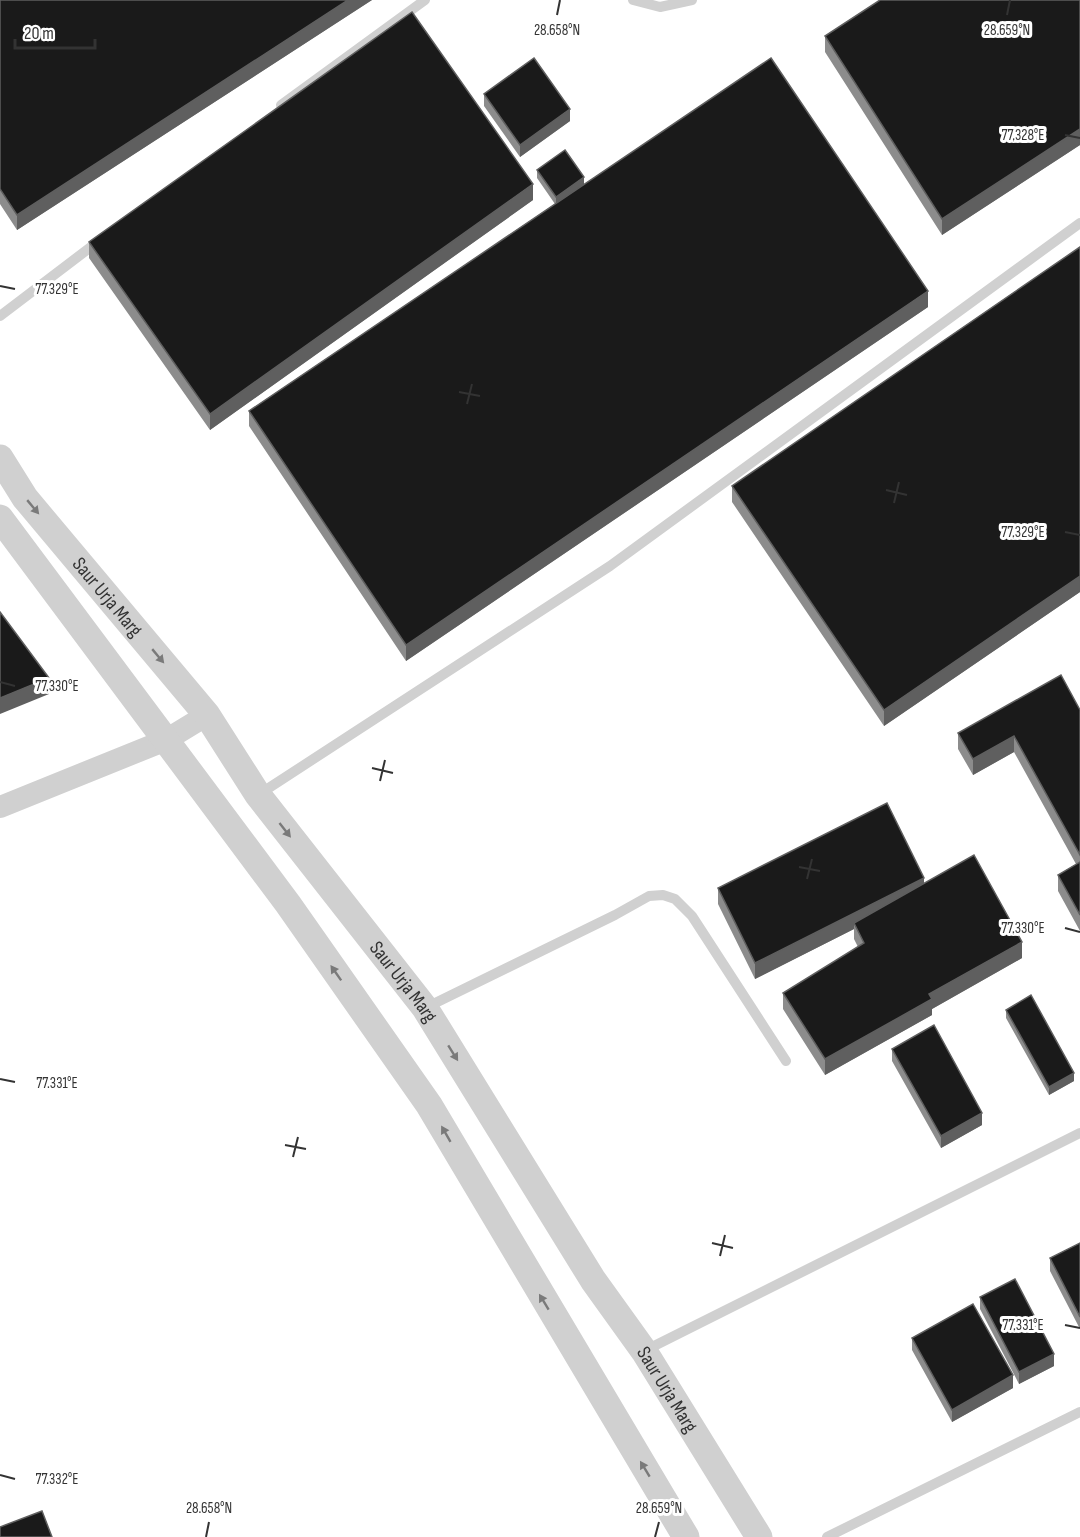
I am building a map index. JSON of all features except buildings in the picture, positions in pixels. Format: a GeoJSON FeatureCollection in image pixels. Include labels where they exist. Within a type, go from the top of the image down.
{"type":"FeatureCollection","features":[{"type":"Feature","properties":{"kind":"street","name":"Saur Urja Marg"},"geometry":{"type":"LineString","coordinates":[[0,458],[25,498],[207,715],[258,795],[425,1008],[593,1280],[644,1351],[759,1537]]}},
{"type":"Feature","properties":{"kind":"street","name":"Saur Urja Marg"},"geometry":{"type":"LineString","coordinates":[[0,518],[288,904],[429,1105],[686,1537]]}},
{"type":"Feature","properties":{"kind":"street"},"geometry":{"type":"LineString","coordinates":[[0,807],[166,740],[207,715]]}},
{"type":"Feature","properties":{"kind":"lane"},"geometry":{"type":"LineString","coordinates":[[272,111],[425,0]]}},
{"type":"Feature","properties":{"kind":"lane"},"geometry":{"type":"LineString","coordinates":[[633,0],[660,7],[692,0]]}},
{"type":"Feature","properties":{"kind":"lane"},"geometry":{"type":"LineString","coordinates":[[258,795],[610,566],[1080,223]]}},
{"type":"Feature","properties":{"kind":"lane"},"geometry":{"type":"LineString","coordinates":[[0,316],[109,233]]}},
{"type":"Feature","properties":{"kind":"lane"},"geometry":{"type":"LineString","coordinates":[[425,1008],[615,915],[648,896],[663,895],[675,899],[692,916],[786,1061]]}},
{"type":"Feature","properties":{"kind":"lane"},"geometry":{"type":"LineString","coordinates":[[644,1351],[1080,1133]]}},
{"type":"Feature","properties":{"kind":"lane"},"geometry":{"type":"LineString","coordinates":[[827,1537],[1080,1412]]}}]}
